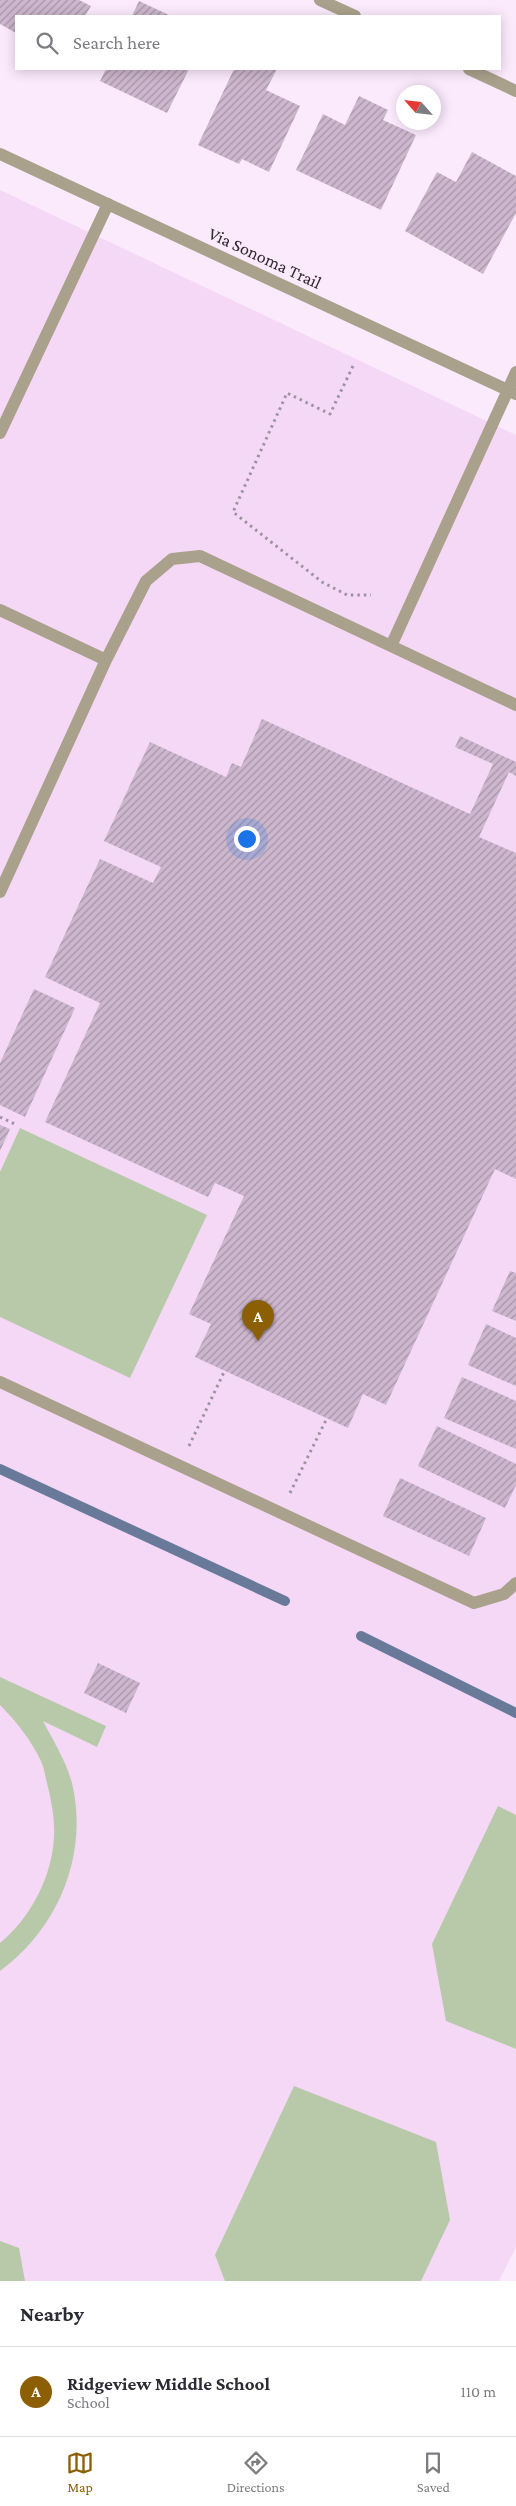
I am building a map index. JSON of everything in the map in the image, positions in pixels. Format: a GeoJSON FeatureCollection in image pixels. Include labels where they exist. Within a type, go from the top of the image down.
{"type":"FeatureCollection","features":[{"type":"Feature","properties":{"kind":"street"},"geometry":{"type":"LineString","coordinates":[[320,0],[353,15]]}},
{"type":"Feature","properties":{"kind":"street"},"geometry":{"type":"LineString","coordinates":[[471,70],[516,91]]}},
{"type":"Feature","properties":{"kind":"street","name":"Via Sonoma Trail"},"geometry":{"type":"LineString","coordinates":[[0,154],[512,392]]}},
{"type":"Feature","properties":{"kind":"street"},"geometry":{"type":"LineString","coordinates":[[0,434],[108,204]]}},
{"type":"Feature","properties":{"kind":"street"},"geometry":{"type":"LineString","coordinates":[[391,646],[512,392],[516,372]]}},
{"type":"Feature","properties":{"kind":"street"},"geometry":{"type":"LineString","coordinates":[[0,892],[106,660],[146,580],[172,559],[200,556],[516,705]]}},
{"type":"Feature","properties":{"kind":"street"},"geometry":{"type":"LineString","coordinates":[[0,610],[106,660]]}},
{"type":"Feature","properties":{"kind":"street"},"geometry":{"type":"LineString","coordinates":[[0,1382],[474,1603],[504,1594],[516,1583]]}},
{"type":"Feature","properties":{"kind":"path"},"geometry":{"type":"LineString","coordinates":[[353,366],[330,414],[287,393],[233,512],[322,582],[347,595],[371,595]]}},
{"type":"Feature","properties":{"kind":"path"},"geometry":{"type":"LineString","coordinates":[[0,1117],[17,1125]]}},
{"type":"Feature","properties":{"kind":"path"},"geometry":{"type":"LineString","coordinates":[[180,1465],[225,1370]]}},
{"type":"Feature","properties":{"kind":"path"},"geometry":{"type":"LineString","coordinates":[[280,1513],[327,1418]]}},
{"type":"Feature","properties":{"kind":"shaded area"},"geometry":{"type":"Polygon","coordinates":[[[0,190],[516,435],[516,2247],[499,2281],[0,2281],[0,190]]]}},
{"type":"Feature","properties":{"kind":"green space"},"geometry":{"type":"Polygon","coordinates":[[[20,1128],[207,1215],[130,1378],[0,1317],[0,1172],[20,1128]]]}},
{"type":"Feature","properties":{"kind":"green space"},"geometry":{"type":"Polygon","coordinates":[[[0,1677],[106,1726],[97,1747],[43,1721],[63,1759],[72,1783],[76,1810],[76,1837],[72,1863],[64,1888],[53,1912],[38,1934],[20,1954],[0,1971],[0,1943],[21,1922],[38,1895],[53,1851],[54,1829],[51,1802],[42,1763],[23,1731],[0,1705],[0,1677]]]}},
{"type":"Feature","properties":{"kind":"green space"},"geometry":{"type":"Polygon","coordinates":[[[498,1806],[516,1815],[516,2049],[446,2021],[432,1944],[498,1806]]]}},
{"type":"Feature","properties":{"kind":"green space"},"geometry":{"type":"Polygon","coordinates":[[[294,2086],[436,2142],[450,2220],[421,2281],[225,2281],[215,2255],[294,2086]]]}},
{"type":"Feature","properties":{"kind":"green space"},"geometry":{"type":"Polygon","coordinates":[[[0,2241],[19,2248],[25,2281],[0,2281],[0,2241]]]}},
{"type":"Feature","properties":{"kind":"building"},"geometry":{"type":"Polygon","coordinates":[[[0,0],[79,0],[91,6],[86,15],[15,15],[15,32],[0,24],[0,0]]]}},
{"type":"Feature","properties":{"kind":"building"},"geometry":{"type":"Polygon","coordinates":[[[139,1],[169,15],[132,15],[139,1]]]}},
{"type":"Feature","properties":{"kind":"building"},"geometry":{"type":"Polygon","coordinates":[[[106,70],[188,70],[167,113],[100,81],[106,70]]]}},
{"type":"Feature","properties":{"kind":"building"},"geometry":{"type":"Polygon","coordinates":[[[234,70],[276,70],[266,90],[300,106],[269,172],[242,159],[239,164],[198,145],[234,70]]]}},
{"type":"Feature","properties":{"kind":"building"},"geometry":{"type":"Polygon","coordinates":[[[359,96],[388,110],[383,120],[396,126],[396,130],[405,130],[416,135],[381,210],[296,170],[323,114],[345,125],[359,96]]]}},
{"type":"Feature","properties":{"kind":"building"},"geometry":{"type":"Polygon","coordinates":[[[472,152],[516,176],[516,213],[483,274],[405,231],[437,172],[456,182],[472,152]]]}},
{"type":"Feature","properties":{"kind":"building"},"geometry":{"type":"Polygon","coordinates":[[[262,719],[470,814],[493,764],[455,747],[460,736],[516,762],[516,776],[509,772],[479,837],[516,853],[516,1179],[495,1169],[386,1405],[363,1394],[348,1428],[195,1357],[211,1324],[189,1314],[244,1196],[215,1183],[208,1197],[45,1122],[100,1003],[45,977],[100,859],[153,883],[161,867],[104,841],[150,742],[226,777],[232,763],[241,767],[262,719]]]}},
{"type":"Feature","properties":{"kind":"building"},"geometry":{"type":"Polygon","coordinates":[[[34,989],[75,1008],[25,1117],[0,1105],[0,1063],[34,989]]]}},
{"type":"Feature","properties":{"kind":"building"},"geometry":{"type":"Polygon","coordinates":[[[0,1125],[10,1129],[0,1151],[0,1125]]]}},
{"type":"Feature","properties":{"kind":"building"},"geometry":{"type":"Polygon","coordinates":[[[510,1271],[516,1273],[516,1321],[492,1311],[510,1271]]]}},
{"type":"Feature","properties":{"kind":"building"},"geometry":{"type":"Polygon","coordinates":[[[486,1324],[516,1338],[516,1386],[468,1365],[486,1324]]]}},
{"type":"Feature","properties":{"kind":"building"},"geometry":{"type":"Polygon","coordinates":[[[462,1377],[516,1401],[516,1449],[444,1418],[462,1377]]]}},
{"type":"Feature","properties":{"kind":"building"},"geometry":{"type":"Polygon","coordinates":[[[437,1426],[516,1464],[516,1485],[505,1508],[418,1466],[437,1426]]]}},
{"type":"Feature","properties":{"kind":"building"},"geometry":{"type":"Polygon","coordinates":[[[400,1478],[486,1518],[469,1556],[383,1516],[400,1478]]]}},
{"type":"Feature","properties":{"kind":"building"},"geometry":{"type":"Polygon","coordinates":[[[98,1663],[140,1683],[126,1713],[84,1693],[98,1663]]]}},
{"type":"Feature","properties":{"kind":"waterway"},"geometry":{"type":"LineString","coordinates":[[0,1469],[285,1601]]}},
{"type":"Feature","properties":{"kind":"waterway"},"geometry":{"type":"LineString","coordinates":[[361,1636],[516,1713]]}},
{"type":"Feature","properties":{"kind":"place","name":"Ridgeview Middle School"},"geometry":{"type":"Point","coordinates":[258,1341]}}]}
